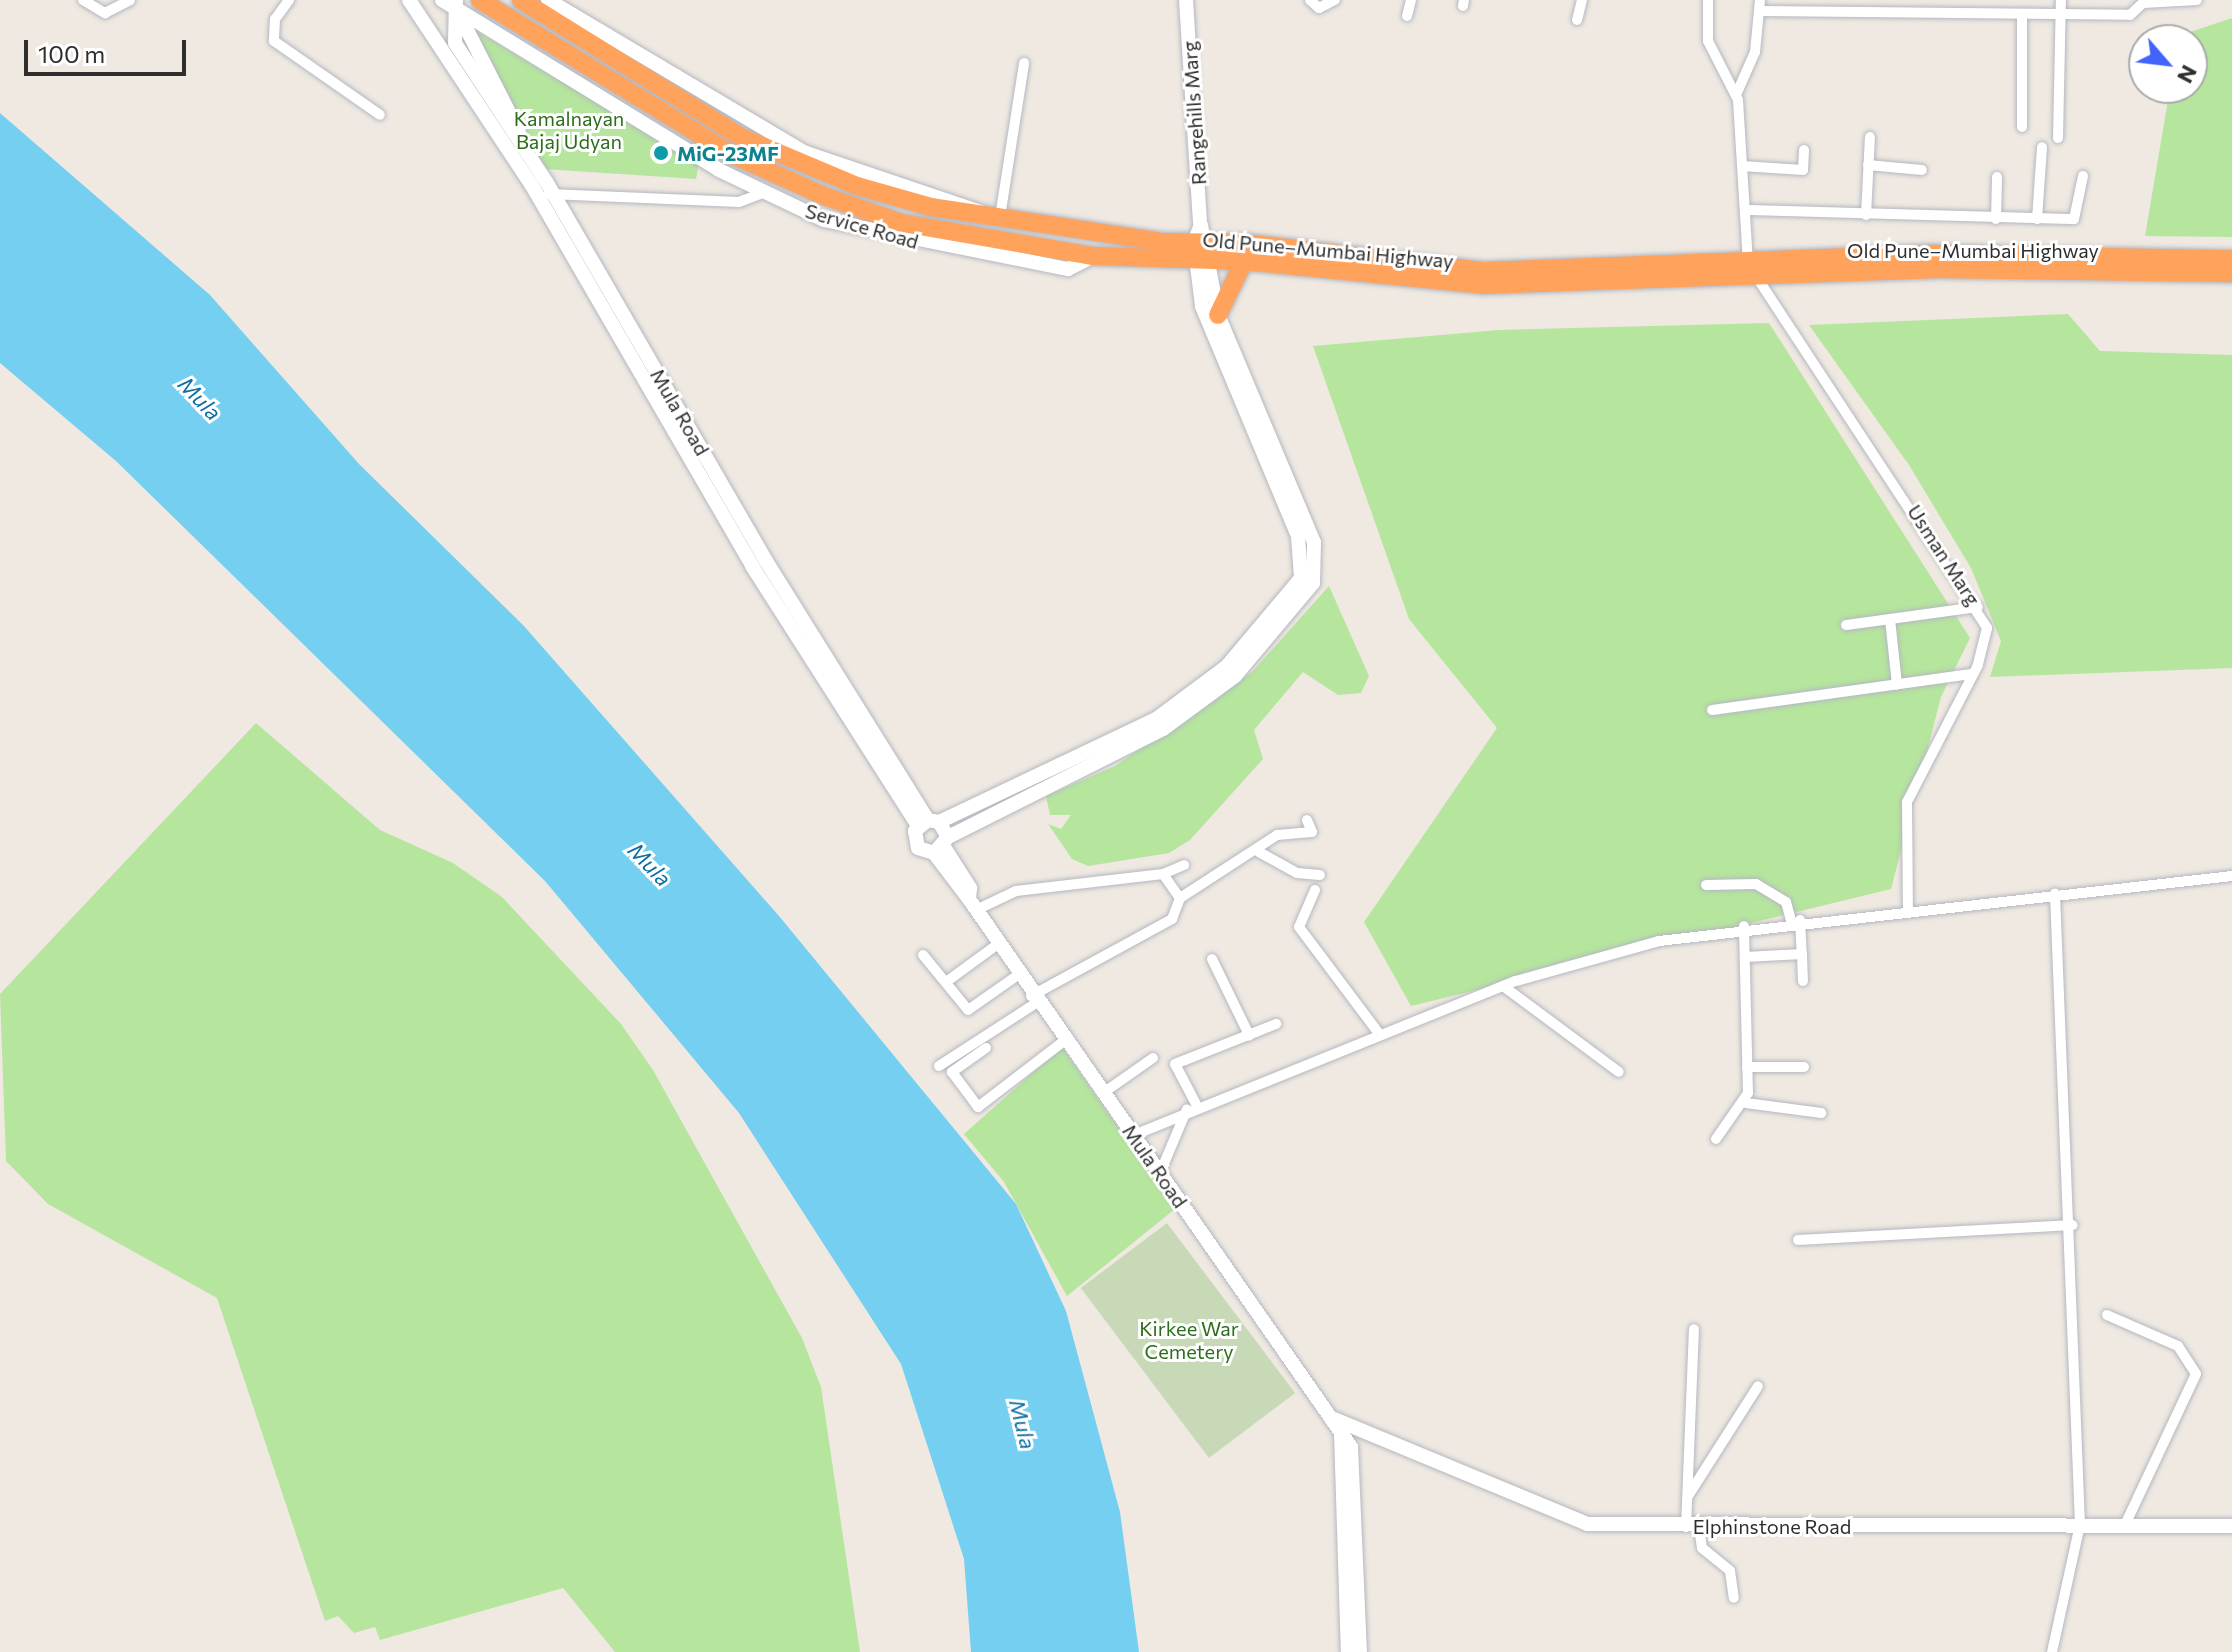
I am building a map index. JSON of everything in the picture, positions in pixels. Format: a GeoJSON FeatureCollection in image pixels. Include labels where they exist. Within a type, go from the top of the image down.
{"type":"FeatureCollection","features":[{"type":"Feature","properties":{"kind":"highway","name":"Old Pune–Mumbai Highway"},"geometry":{"type":"LineString","coordinates":[[480,0],[731,154],[824,196],[902,223],[1093,256],[1202,246],[1244,261],[1483,285],[1752,269],[1935,254],[2232,259]]}},
{"type":"Feature","properties":{"kind":"highway","name":"Old Pune–Mumbai Highway"},"geometry":{"type":"LineString","coordinates":[[521,0],[771,151],[907,203],[1202,246],[1484,271],[1935,269],[2232,273]]}},
{"type":"Feature","properties":{"kind":"highway"},"geometry":{"type":"LineString","coordinates":[[1218,315],[1244,261]]}},
{"type":"Feature","properties":{"kind":"street"},"geometry":{"type":"LineString","coordinates":[[83,0],[105,13],[130,0]]}},
{"type":"Feature","properties":{"kind":"street"},"geometry":{"type":"LineString","coordinates":[[289,0],[275,19],[274,41],[380,115]]}},
{"type":"Feature","properties":{"kind":"street"},"geometry":{"type":"LineString","coordinates":[[409,0],[536,193],[752,566],[928,823],[1156,719],[1227,666],[1301,578],[1302,545],[1217,349],[1202,246]]}},
{"type":"Feature","properties":{"kind":"street"},"geometry":{"type":"LineString","coordinates":[[548,0],[806,153],[992,216],[1024,63]]}},
{"type":"Feature","properties":{"kind":"street","name":"Rangehills Marg"},"geometry":{"type":"LineString","coordinates":[[1186,0],[1202,246]]}},
{"type":"Feature","properties":{"kind":"street"},"geometry":{"type":"LineString","coordinates":[[1310,0],[1319,8],[1335,0]]}},
{"type":"Feature","properties":{"kind":"street"},"geometry":{"type":"LineString","coordinates":[[1407,16],[1411,0]]}},
{"type":"Feature","properties":{"kind":"street"},"geometry":{"type":"LineString","coordinates":[[1577,20],[1582,0]]}},
{"type":"Feature","properties":{"kind":"street"},"geometry":{"type":"LineString","coordinates":[[1708,0],[1708,41],[1736,95],[1752,269]]}},
{"type":"Feature","properties":{"kind":"street"},"geometry":{"type":"LineString","coordinates":[[1917,0],[1917,12]]}},
{"type":"Feature","properties":{"kind":"street"},"geometry":{"type":"LineString","coordinates":[[2058,138],[2061,0]]}},
{"type":"Feature","properties":{"kind":"street"},"geometry":{"type":"LineString","coordinates":[[1736,95],[1755,52],[1760,5],[1839,5],[2022,16],[2130,15],[2142,2],[2197,0]]}},
{"type":"Feature","properties":{"kind":"street","name":"Service Road"},"geometry":{"type":"LineString","coordinates":[[450,2],[765,192],[883,237],[1068,269],[1093,256]]}},
{"type":"Feature","properties":{"kind":"street","name":"Mula Road"},"geometry":{"type":"LineString","coordinates":[[450,2],[455,43],[554,195],[766,561],[942,846],[973,904],[1034,1000],[1134,1135],[1334,1419],[1341,1433],[1360,1652]]}},
{"type":"Feature","properties":{"kind":"street"},"geometry":{"type":"LineString","coordinates":[[2022,16],[2022,127]]}},
{"type":"Feature","properties":{"kind":"street"},"geometry":{"type":"LineString","coordinates":[[463,22],[539,172]]}},
{"type":"Feature","properties":{"kind":"street"},"geometry":{"type":"LineString","coordinates":[[1866,215],[1870,137]]}},
{"type":"Feature","properties":{"kind":"street"},"geometry":{"type":"LineString","coordinates":[[2037,219],[2042,147]]}},
{"type":"Feature","properties":{"kind":"street"},"geometry":{"type":"LineString","coordinates":[[1742,166],[1803,170],[1804,150]]}},
{"type":"Feature","properties":{"kind":"street"},"geometry":{"type":"LineString","coordinates":[[1868,165],[1922,170]]}},
{"type":"Feature","properties":{"kind":"street"},"geometry":{"type":"LineString","coordinates":[[1745,210],[1996,219],[2077,217],[2083,176]]}},
{"type":"Feature","properties":{"kind":"street"},"geometry":{"type":"LineString","coordinates":[[1996,219],[1997,177]]}},
{"type":"Feature","properties":{"kind":"street"},"geometry":{"type":"LineString","coordinates":[[536,193],[739,202],[765,192]]}},
{"type":"Feature","properties":{"kind":"street"},"geometry":{"type":"LineString","coordinates":[[942,846],[1163,729],[1235,676],[1313,583],[1311,531],[1218,315],[1202,246]]}},
{"type":"Feature","properties":{"kind":"street","name":"Usman Marg"},"geometry":{"type":"LineString","coordinates":[[1752,269],[1978,607],[1987,628],[1972,674],[1907,802],[1908,907]]}},
{"type":"Feature","properties":{"kind":"street"},"geometry":{"type":"LineString","coordinates":[[1846,625],[1978,607]]}},
{"type":"Feature","properties":{"kind":"street"},"geometry":{"type":"LineString","coordinates":[[1890,619],[1897,685]]}},
{"type":"Feature","properties":{"kind":"street"},"geometry":{"type":"LineString","coordinates":[[1712,710],[1972,674]]}},
{"type":"Feature","properties":{"kind":"street"},"geometry":{"type":"LineString","coordinates":[[939,1066],[1034,1000],[1172,919],[1180,898],[1259,852],[1282,833],[1312,832],[1307,820]]}},
{"type":"Feature","properties":{"kind":"street","name":"Mula Road"},"geometry":{"type":"LineString","coordinates":[[928,823],[915,843],[942,846]]}},
{"type":"Feature","properties":{"kind":"street"},"geometry":{"type":"LineString","coordinates":[[1259,852],[1289,870],[1320,875]]}},
{"type":"Feature","properties":{"kind":"street"},"geometry":{"type":"LineString","coordinates":[[973,904],[1016,891],[1163,874],[1184,865]]}},
{"type":"Feature","properties":{"kind":"street"},"geometry":{"type":"LineString","coordinates":[[1163,874],[1180,898]]}},
{"type":"Feature","properties":{"kind":"street"},"geometry":{"type":"LineString","coordinates":[[1134,1135],[1191,1107],[1503,986],[1659,941],[1744,926],[1908,907],[2232,876]]}},
{"type":"Feature","properties":{"kind":"street"},"geometry":{"type":"LineString","coordinates":[[1706,885],[1756,884],[1786,902],[1795,920],[1802,954],[1803,981]]}},
{"type":"Feature","properties":{"kind":"street"},"geometry":{"type":"LineString","coordinates":[[1315,890],[1299,927],[1380,1035]]}},
{"type":"Feature","properties":{"kind":"street"},"geometry":{"type":"LineString","coordinates":[[2052,1652],[2080,1525],[2073,1225],[2055,893]]}},
{"type":"Feature","properties":{"kind":"street"},"geometry":{"type":"LineString","coordinates":[[1716,1139],[1746,1103],[1744,926]]}},
{"type":"Feature","properties":{"kind":"street"},"geometry":{"type":"LineString","coordinates":[[946,982],[998,944]]}},
{"type":"Feature","properties":{"kind":"street"},"geometry":{"type":"LineString","coordinates":[[1745,957],[1802,954]]}},
{"type":"Feature","properties":{"kind":"street"},"geometry":{"type":"LineString","coordinates":[[923,955],[968,1010],[1018,975]]}},
{"type":"Feature","properties":{"kind":"street"},"geometry":{"type":"LineString","coordinates":[[1212,959],[1249,1035]]}},
{"type":"Feature","properties":{"kind":"street"},"geometry":{"type":"LineString","coordinates":[[1503,986],[1619,1072]]}},
{"type":"Feature","properties":{"kind":"street"},"geometry":{"type":"LineString","coordinates":[[1160,1173],[1191,1107],[1175,1064],[1276,1024]]}},
{"type":"Feature","properties":{"kind":"street"},"geometry":{"type":"LineString","coordinates":[[986,1048],[952,1072],[978,1107],[1064,1041]]}},
{"type":"Feature","properties":{"kind":"street"},"geometry":{"type":"LineString","coordinates":[[1103,1093],[1153,1058]]}},
{"type":"Feature","properties":{"kind":"street"},"geometry":{"type":"LineString","coordinates":[[1747,1067],[1804,1067]]}},
{"type":"Feature","properties":{"kind":"street"},"geometry":{"type":"LineString","coordinates":[[1746,1103],[1821,1113]]}},
{"type":"Feature","properties":{"kind":"street"},"geometry":{"type":"LineString","coordinates":[[1798,1240],[2073,1225]]}},
{"type":"Feature","properties":{"kind":"street"},"geometry":{"type":"LineString","coordinates":[[2107,1315],[2178,1346],[2196,1374],[2125,1525]]}},
{"type":"Feature","properties":{"kind":"street"},"geometry":{"type":"LineString","coordinates":[[1694,1329],[1687,1498],[1692,1527],[1702,1548],[1730,1571],[1734,1598]]}},
{"type":"Feature","properties":{"kind":"street"},"geometry":{"type":"LineString","coordinates":[[1687,1498],[1758,1386]]}},
{"type":"Feature","properties":{"kind":"street","name":"Elphinstone Road"},"geometry":{"type":"LineString","coordinates":[[1334,1419],[1587,1524],[1692,1527],[2232,1526]]}},
{"type":"Feature","properties":{"kind":"street","name":"Mula Road"},"geometry":{"type":"LineString","coordinates":[[1348,1652],[1352,1570]]}},
{"type":"Feature","properties":{"kind":"green space"},"geometry":{"type":"Polygon","coordinates":[[[2232,18],[2232,237],[2145,236],[2167,104],[2208,104],[2208,26],[2232,18]]]}},
{"type":"Feature","properties":{"kind":"green space","name":"Kamalnayan Bajaj Udyan"},"geometry":{"type":"Polygon","coordinates":[[[469,27],[699,162],[696,179],[544,169],[469,27]]]}},
{"type":"Feature","properties":{"kind":"green space"},"geometry":{"type":"Polygon","coordinates":[[[2068,314],[2100,351],[2232,355],[2232,668],[1990,677],[2001,641],[1971,568],[1909,465],[1809,325],[2068,314]]]}},
{"type":"Feature","properties":{"kind":"green space"},"geometry":{"type":"Polygon","coordinates":[[[1769,323],[1970,638],[1941,697],[1891,889],[1411,1006],[1364,922],[1497,728],[1409,619],[1313,346],[1499,330],[1769,323]]]}},
{"type":"Feature","properties":{"kind":"green space"},"geometry":{"type":"Polygon","coordinates":[[[1329,586],[1369,676],[1361,693],[1338,695],[1303,672],[1254,730],[1263,759],[1190,840],[1169,853],[1088,866],[1072,859],[1048,824],[1061,829],[1071,815],[1050,815],[1046,796],[1115,766],[1252,672],[1329,586]]]}},
{"type":"Feature","properties":{"kind":"green space"},"geometry":{"type":"Polygon","coordinates":[[[256,723],[380,830],[453,863],[502,897],[621,1024],[653,1070],[802,1338],[821,1387],[860,1652],[615,1652],[563,1588],[380,1640],[375,1627],[354,1633],[338,1616],[325,1621],[217,1298],[48,1204],[6,1161],[0,994],[256,723]]]}},
{"type":"Feature","properties":{"kind":"green space"},"geometry":{"type":"Polygon","coordinates":[[[1062,1047],[1175,1209],[1067,1296],[1004,1182],[964,1134],[1062,1047]]]}},
{"type":"Feature","properties":{"kind":"green space","name":"Kirkee War Cemetery"},"geometry":{"type":"Polygon","coordinates":[[[1167,1223],[1295,1393],[1209,1458],[1081,1288],[1167,1223]]]}},
{"type":"Feature","properties":{"kind":"water","name":"Mula"},"geometry":{"type":"Polygon","coordinates":[[[0,113],[210,295],[359,464],[523,625],[779,916],[1016,1204],[1066,1311],[1120,1512],[1139,1652],[971,1652],[964,1559],[901,1364],[739,1113],[545,881],[116,461],[0,363],[0,113]]]}},
{"type":"Feature","properties":{"kind":"place","name":"MiG-23MF"},"geometry":{"type":"Point","coordinates":[661,153]}}]}
